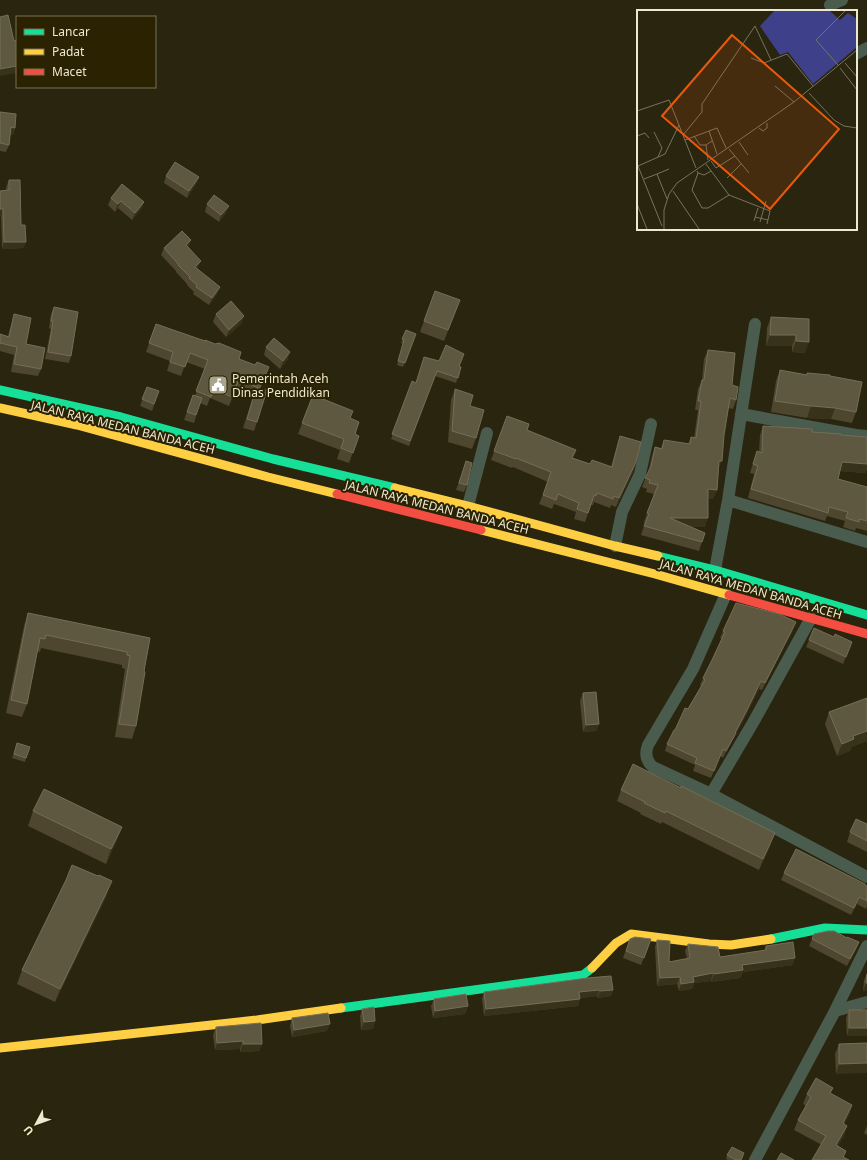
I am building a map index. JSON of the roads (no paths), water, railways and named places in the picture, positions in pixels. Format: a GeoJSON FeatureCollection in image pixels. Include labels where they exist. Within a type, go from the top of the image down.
{"type":"FeatureCollection","features":[{"type":"Feature","properties":{"kind":"main road","name":"JALAN RAYA MEDAN BANDA ACEH"},"geometry":{"type":"LineString","coordinates":[[0,390],[121,417],[271,468],[530,543],[648,572],[811,618],[867,632]]}},
{"type":"Feature","properties":{"kind":"main road","name":"JALAN RAYA MEDAN BANDA ACEH"},"geometry":{"type":"LineString","coordinates":[[0,408],[271,468],[468,506],[615,546],[715,570],[867,615]]}},
{"type":"Feature","properties":{"kind":"main road"},"geometry":{"type":"LineString","coordinates":[[530,543],[533,524]]}},
{"type":"Feature","properties":{"kind":"main road"},"geometry":{"type":"LineString","coordinates":[[0,1048],[256,1020],[583,975],[622,937],[631,934],[709,944],[731,945],[825,928],[867,930]]}},
{"type":"Feature","properties":{"kind":"street"},"geometry":{"type":"LineString","coordinates":[[830,5],[842,0]]}},
{"type":"Feature","properties":{"kind":"street"},"geometry":{"type":"LineString","coordinates":[[857,53],[867,48]]}},
{"type":"Feature","properties":{"kind":"street"},"geometry":{"type":"LineString","coordinates":[[715,570],[728,500],[755,324]]}},
{"type":"Feature","properties":{"kind":"street"},"geometry":{"type":"LineString","coordinates":[[741,414],[867,436]]}},
{"type":"Feature","properties":{"kind":"street"},"geometry":{"type":"LineString","coordinates":[[615,546],[622,512],[640,474],[651,424]]}},
{"type":"Feature","properties":{"kind":"street"},"geometry":{"type":"LineString","coordinates":[[468,506],[487,433]]}},
{"type":"Feature","properties":{"kind":"street"},"geometry":{"type":"LineString","coordinates":[[728,500],[867,542]]}},
{"type":"Feature","properties":{"kind":"street"},"geometry":{"type":"LineString","coordinates":[[726,594],[693,669],[651,738],[646,751],[649,763],[653,767],[711,794],[867,877]]}},
{"type":"Feature","properties":{"kind":"street"},"geometry":{"type":"LineString","coordinates":[[711,794],[757,716],[811,618]]}},
{"type":"Feature","properties":{"kind":"street"},"geometry":{"type":"LineString","coordinates":[[755,1160],[835,1011],[867,946]]}},
{"type":"Feature","properties":{"kind":"street"},"geometry":{"type":"LineString","coordinates":[[835,1011],[867,1002]]}},
{"type":"Feature","properties":{"kind":"place","name":"Pemerintah Aceh Dinas Pendidikan"},"geometry":{"type":"Point","coordinates":[218,385]}}]}
